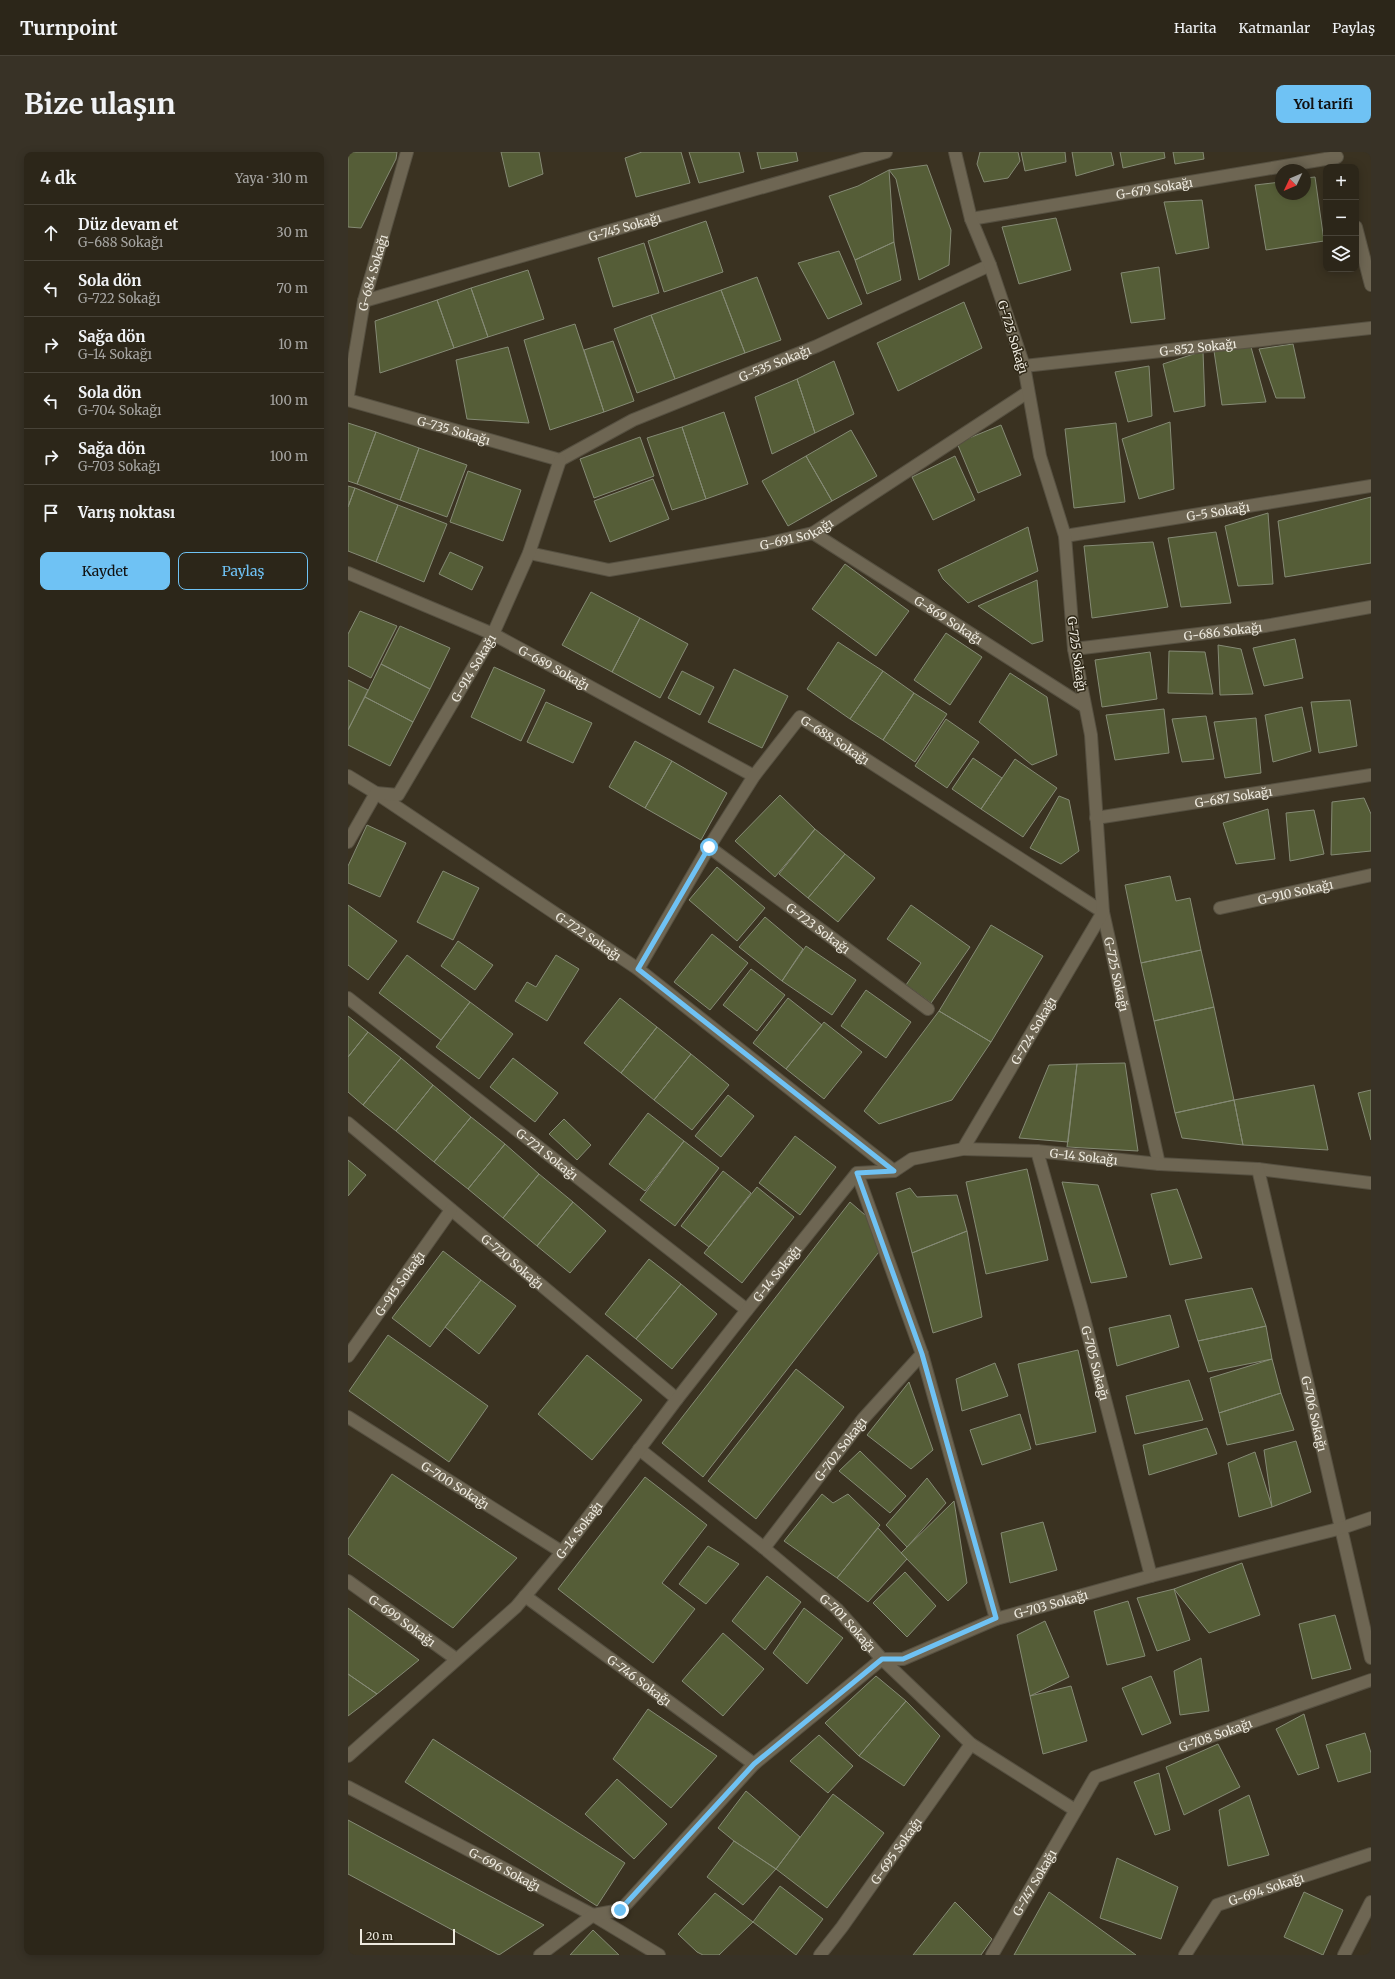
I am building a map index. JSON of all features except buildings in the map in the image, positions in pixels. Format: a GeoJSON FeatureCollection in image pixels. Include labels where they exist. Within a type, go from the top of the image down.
{"type":"FeatureCollection","features":[{"type":"Feature","properties":{"kind":"street","name":"G-684 Sokağı"},"geometry":{"type":"LineString","coordinates":[[348,395],[364,301],[407,152]]}},
{"type":"Feature","properties":{"kind":"street","name":"G-745 Sokağı"},"geometry":{"type":"LineString","coordinates":[[364,301],[886,152]]}},
{"type":"Feature","properties":{"kind":"street","name":"G-725 Sokağı"},"geometry":{"type":"LineString","coordinates":[[955,152],[972,220],[990,265],[1024,366],[1040,456],[1065,536],[1074,649],[1084,706],[1091,735],[1103,912],[1159,1164]]}},
{"type":"Feature","properties":{"kind":"street","name":"G-679 Sokağı"},"geometry":{"type":"LineString","coordinates":[[972,220],[1338,159]]}},
{"type":"Feature","properties":{"kind":"street"},"geometry":{"type":"LineString","coordinates":[[1358,236],[1371,285]]}},
{"type":"Feature","properties":{"kind":"street","name":"G-535 Sokağı"},"geometry":{"type":"LineString","coordinates":[[560,460],[633,420],[817,346],[990,265]]}},
{"type":"Feature","properties":{"kind":"street","name":"G-852 Sokağı"},"geometry":{"type":"LineString","coordinates":[[1024,366],[1371,328]]}},
{"type":"Feature","properties":{"kind":"street","name":"G-691 Sokağı"},"geometry":{"type":"LineString","coordinates":[[529,553],[609,570],[765,544],[813,533],[1028,392]]}},
{"type":"Feature","properties":{"kind":"street","name":"G-735 Sokağı"},"geometry":{"type":"LineString","coordinates":[[348,400],[560,460]]}},
{"type":"Feature","properties":{"kind":"street","name":"G-914 Sokağı"},"geometry":{"type":"LineString","coordinates":[[376,793],[398,795],[493,634],[529,553],[560,460]]}},
{"type":"Feature","properties":{"kind":"street","name":"G-5 Sokağı"},"geometry":{"type":"LineString","coordinates":[[1065,536],[1371,486]]}},
{"type":"Feature","properties":{"kind":"street","name":"G-869 Sokağı"},"geometry":{"type":"LineString","coordinates":[[813,533],[1084,706]]}},
{"type":"Feature","properties":{"kind":"street","name":"G-689 Sokağı"},"geometry":{"type":"LineString","coordinates":[[348,573],[493,634],[754,776]]}},
{"type":"Feature","properties":{"kind":"street","name":"G-686 Sokağı"},"geometry":{"type":"LineString","coordinates":[[1074,649],[1265,626],[1371,607]]}},
{"type":"Feature","properties":{"kind":"street","name":"G-688 Sokağı"},"geometry":{"type":"LineString","coordinates":[[638,969],[709,847],[754,776],[800,717],[1103,912]]}},
{"type":"Feature","properties":{"kind":"street","name":"G-687 Sokağı"},"geometry":{"type":"LineString","coordinates":[[1096,818],[1371,775]]}},
{"type":"Feature","properties":{"kind":"street","name":"G-722 Sokağı"},"geometry":{"type":"LineString","coordinates":[[348,776],[376,793],[638,969],[894,1171]]}},
{"type":"Feature","properties":{"kind":"street"},"geometry":{"type":"LineString","coordinates":[[348,842],[376,793]]}},
{"type":"Feature","properties":{"kind":"street","name":"G-723 Sokağı"},"geometry":{"type":"LineString","coordinates":[[709,847],[928,1009]]}},
{"type":"Feature","properties":{"kind":"street","name":"G-910 Sokağı"},"geometry":{"type":"LineString","coordinates":[[1220,908],[1371,875]]}},
{"type":"Feature","properties":{"kind":"street","name":"G-724 Sokağı"},"geometry":{"type":"LineString","coordinates":[[963,1149],[1103,912]]}},
{"type":"Feature","properties":{"kind":"street","name":"G-721 Sokağı"},"geometry":{"type":"LineString","coordinates":[[348,998],[746,1310]]}},
{"type":"Feature","properties":{"kind":"street","name":"G-720 Sokağı"},"geometry":{"type":"LineString","coordinates":[[348,1123],[677,1399]]}},
{"type":"Feature","properties":{"kind":"street","name":"G-14 Sokağı"},"geometry":{"type":"LineString","coordinates":[[894,1171],[912,1159],[963,1149],[1037,1151],[1159,1164],[1258,1169],[1371,1183]]}},
{"type":"Feature","properties":{"kind":"street","name":"G-705 Sokağı"},"geometry":{"type":"LineString","coordinates":[[1037,1151],[1081,1307],[1151,1576]]}},
{"type":"Feature","properties":{"kind":"street","name":"G-706 Sokağı"},"geometry":{"type":"LineString","coordinates":[[1258,1169],[1371,1658]]}},
{"type":"Feature","properties":{"kind":"street"},"geometry":{"type":"LineString","coordinates":[[894,1171],[857,1173],[922,1354],[996,1618]]}},
{"type":"Feature","properties":{"kind":"street","name":"G-14 Sokağı"},"geometry":{"type":"LineString","coordinates":[[348,1756],[516,1606],[525,1596],[562,1552],[746,1310],[857,1173]]}},
{"type":"Feature","properties":{"kind":"street","name":"G-915 Sokağı"},"geometry":{"type":"LineString","coordinates":[[348,1356],[451,1210]]}},
{"type":"Feature","properties":{"kind":"street","name":"G-702 Sokağı"},"geometry":{"type":"LineString","coordinates":[[764,1548],[863,1419],[922,1354]]}},
{"type":"Feature","properties":{"kind":"street","name":"G-700 Sokağı"},"geometry":{"type":"LineString","coordinates":[[348,1417],[562,1552]]}},
{"type":"Feature","properties":{"kind":"street","name":"G-701 Sokağı"},"geometry":{"type":"LineString","coordinates":[[639,1449],[764,1548],[837,1609],[882,1659],[971,1744],[1075,1810]]}},
{"type":"Feature","properties":{"kind":"street","name":"G-703 Sokağı"},"geometry":{"type":"LineString","coordinates":[[882,1659],[903,1659],[996,1618],[1151,1576],[1342,1528],[1371,1518]]}},
{"type":"Feature","properties":{"kind":"street","name":"G-699 Sokağı"},"geometry":{"type":"LineString","coordinates":[[348,1581],[456,1660]]}},
{"type":"Feature","properties":{"kind":"street","name":"G-746 Sokağı"},"geometry":{"type":"LineString","coordinates":[[525,1596],[754,1764]]}},
{"type":"Feature","properties":{"kind":"street"},"geometry":{"type":"LineString","coordinates":[[540,1955],[593,1915],[620,1910],[754,1764],[882,1659]]}},
{"type":"Feature","properties":{"kind":"street","name":"G-708 Sokağı"},"geometry":{"type":"LineString","coordinates":[[1075,1810],[1094,1777],[1371,1680]]}},
{"type":"Feature","properties":{"kind":"street","name":"G-695 Sokağı"},"geometry":{"type":"LineString","coordinates":[[820,1955],[842,1927],[971,1744]]}},
{"type":"Feature","properties":{"kind":"street","name":"G-696 Sokağı"},"geometry":{"type":"LineString","coordinates":[[348,1787],[593,1915],[659,1955]]}},
{"type":"Feature","properties":{"kind":"street","name":"G-747 Sokağı"},"geometry":{"type":"LineString","coordinates":[[992,1955],[1075,1810]]}},
{"type":"Feature","properties":{"kind":"street","name":"G-694 Sokağı"},"geometry":{"type":"LineString","coordinates":[[1185,1955],[1217,1905],[1371,1854]]}},
{"type":"Feature","properties":{"kind":"street"},"geometry":{"type":"LineString","coordinates":[[1344,1955],[1371,1902]]}},
{"type":"Feature","properties":{"kind":"route"},"geometry":{"type":"LineString","coordinates":[[620,1910],[754,1764],[882,1659],[903,1659],[996,1618],[922,1354],[857,1173],[894,1171],[638,969],[709,847]]}}]}
